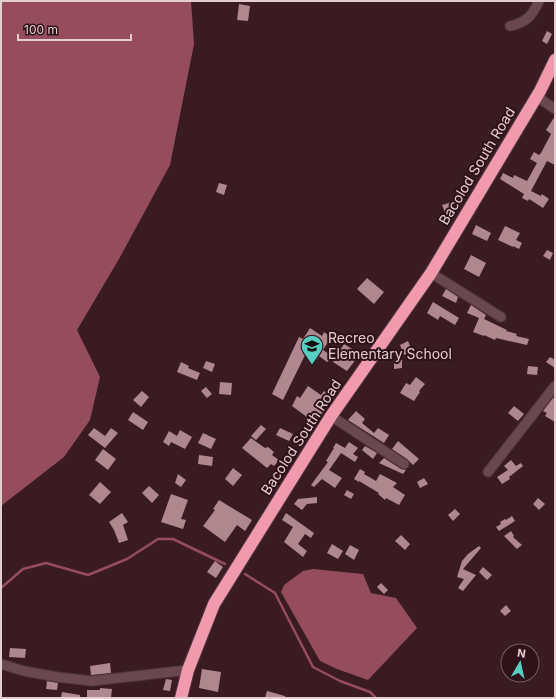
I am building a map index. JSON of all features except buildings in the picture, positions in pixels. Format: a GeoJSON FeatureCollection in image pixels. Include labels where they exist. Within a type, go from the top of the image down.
{"type":"FeatureCollection","features":[{"type":"Feature","properties":{"kind":"highway","name":"Bacolod South Road"},"geometry":{"type":"LineString","coordinates":[[181,698],[188,670],[214,604],[332,416],[431,274],[536,96],[555,60]]}},
{"type":"Feature","properties":{"kind":"street"},"geometry":{"type":"LineString","coordinates":[[510,26],[522,23],[533,13],[539,1]]}},
{"type":"Feature","properties":{"kind":"street"},"geometry":{"type":"LineString","coordinates":[[536,96],[555,109]]}},
{"type":"Feature","properties":{"kind":"street"},"geometry":{"type":"LineString","coordinates":[[431,274],[501,317]]}},
{"type":"Feature","properties":{"kind":"street"},"geometry":{"type":"LineString","coordinates":[[488,472],[555,386]]}},
{"type":"Feature","properties":{"kind":"street"},"geometry":{"type":"LineString","coordinates":[[332,416],[404,464]]}},
{"type":"Feature","properties":{"kind":"street"},"geometry":{"type":"LineString","coordinates":[[1,664],[24,671],[50,676],[92,681],[188,670]]}},
{"type":"Feature","properties":{"kind":"shaded area"},"geometry":{"type":"Polygon","coordinates":[[[1,1],[191,1],[194,44],[170,165],[119,259],[77,330],[100,377],[90,420],[64,457],[1,506],[1,1]]]}},
{"type":"Feature","properties":{"kind":"shaded area"},"geometry":{"type":"Polygon","coordinates":[[[313,569],[363,574],[371,593],[396,598],[417,628],[368,680],[320,661],[281,592],[284,585],[303,571],[313,569]]]}},
{"type":"Feature","properties":{"kind":"waterway"},"geometry":{"type":"LineString","coordinates":[[1,586],[2,587],[23,569],[46,563],[88,575],[127,559],[158,539],[173,539],[225,564]]}},
{"type":"Feature","properties":{"kind":"waterway"},"geometry":{"type":"LineString","coordinates":[[245,574],[275,593],[313,667],[340,681],[370,692],[376,698]]}},
{"type":"Feature","properties":{"kind":"place","name":"Recreo Elementary School"},"geometry":{"type":"Point","coordinates":[312,366]}}]}
